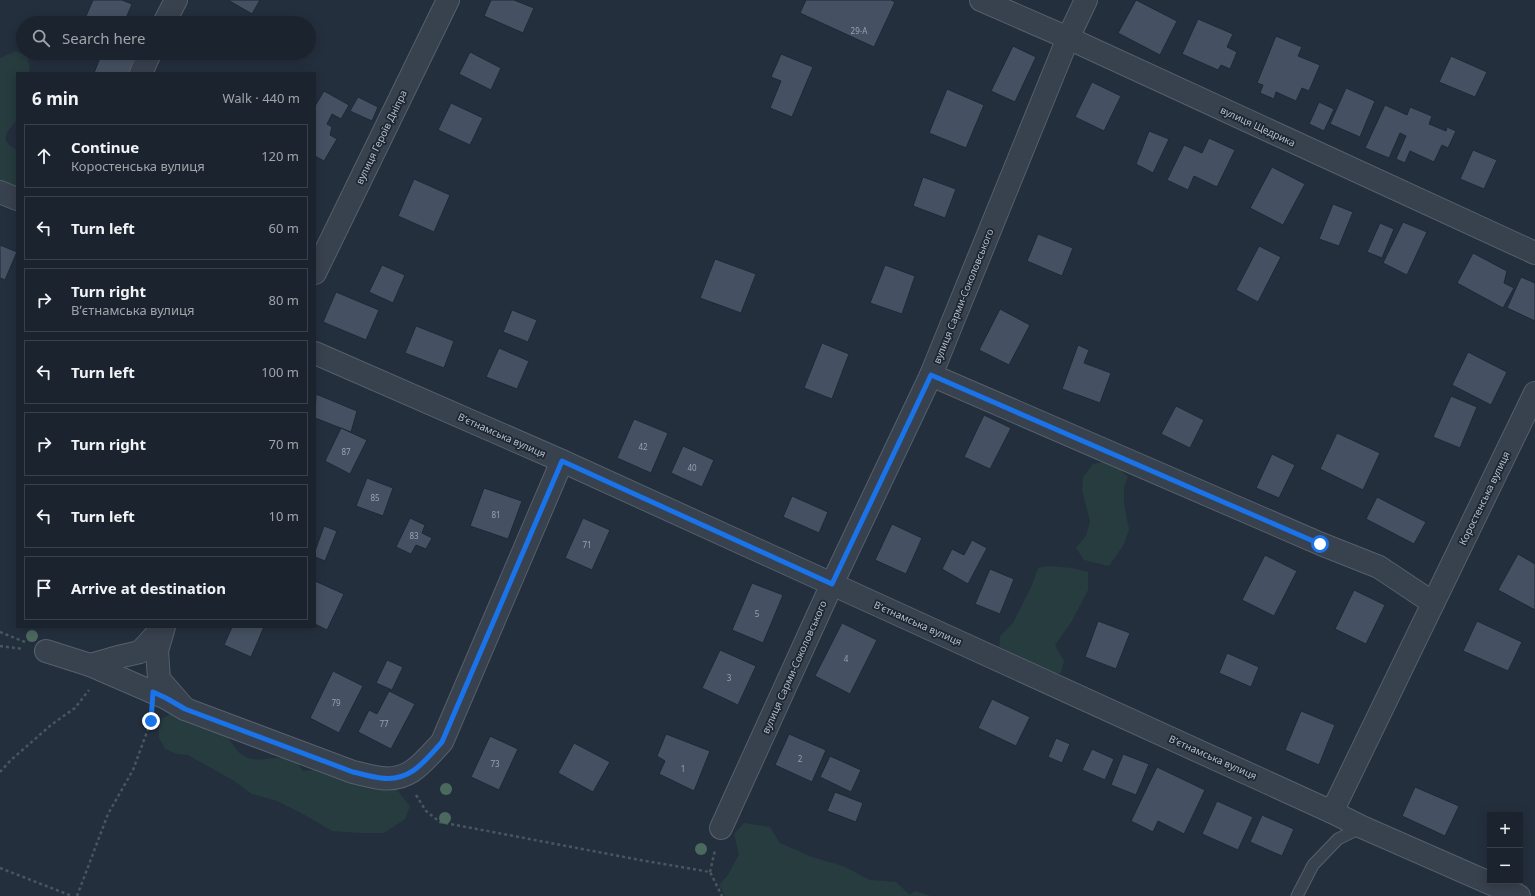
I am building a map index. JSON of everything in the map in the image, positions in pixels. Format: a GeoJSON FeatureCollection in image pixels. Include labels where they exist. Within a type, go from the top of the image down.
{"type":"FeatureCollection","features":[{"type":"Feature","properties":{"kind":"street"},"geometry":{"type":"LineString","coordinates":[[168,16],[176,0]]}},
{"type":"Feature","properties":{"kind":"street","name":"вулиця Героїв Дніпра"},"geometry":{"type":"LineString","coordinates":[[316,271],[448,0]]}},
{"type":"Feature","properties":{"kind":"street","name":"вулиця Щедрика"},"geometry":{"type":"LineString","coordinates":[[981,0],[1068,38],[1535,253]]}},
{"type":"Feature","properties":{"kind":"street","name":"вулиця Сарми-Соколовського"},"geometry":{"type":"LineString","coordinates":[[721,828],[832,584],[931,375],[1068,38],[1086,0]]}},
{"type":"Feature","properties":{"kind":"street"},"geometry":{"type":"LineString","coordinates":[[141,72],[147,60]]}},
{"type":"Feature","properties":{"kind":"street"},"geometry":{"type":"LineString","coordinates":[[0,192],[16,199]]}},
{"type":"Feature","properties":{"kind":"street","name":"Вʼєтнамська вулиця"},"geometry":{"type":"LineString","coordinates":[[316,353],[562,461],[1362,827],[1519,896]]}},
{"type":"Feature","properties":{"kind":"street"},"geometry":{"type":"LineString","coordinates":[[931,375],[1320,544],[1379,566],[1433,603]]}},
{"type":"Feature","properties":{"kind":"street","name":"Коростенська вулиця"},"geometry":{"type":"LineString","coordinates":[[1332,812],[1535,393]]}},
{"type":"Feature","properties":{"kind":"street"},"geometry":{"type":"LineString","coordinates":[[46,651],[97,668],[166,698],[185,709],[353,772],[382,779],[403,777],[421,766],[442,742],[562,461]]}},
{"type":"Feature","properties":{"kind":"street"},"geometry":{"type":"LineString","coordinates":[[97,668],[118,657],[140,652],[162,628]]}},
{"type":"Feature","properties":{"kind":"street"},"geometry":{"type":"LineString","coordinates":[[163,628],[157,651],[159,679],[185,709]]}},
{"type":"Feature","properties":{"kind":"lane"},"geometry":{"type":"LineString","coordinates":[[1298,896],[1313,865],[1338,839],[1362,827]]}},
{"type":"Feature","properties":{"kind":"path"},"geometry":{"type":"LineString","coordinates":[[0,772],[51,725],[74,708],[97,668]]}},
{"type":"Feature","properties":{"kind":"path"},"geometry":{"type":"LineString","coordinates":[[77,896],[108,814],[132,770],[151,721],[153,692]]}},
{"type":"Feature","properties":{"kind":"path"},"geometry":{"type":"LineString","coordinates":[[403,777],[426,811],[440,822],[710,872],[722,896]]}},
{"type":"Feature","properties":{"kind":"path"},"geometry":{"type":"LineString","coordinates":[[0,868],[72,896]]}},
{"type":"Feature","properties":{"kind":"green space"},"geometry":{"type":"Polygon","coordinates":[[[16,51],[16,60],[28,60],[30,68],[29,72],[16,72],[16,121],[7,132],[5,139],[9,145],[16,149],[16,188],[0,183],[0,58],[16,51]]]}},
{"type":"Feature","properties":{"kind":"green space"},"geometry":{"type":"Polygon","coordinates":[[[1111,461],[1128,477],[1124,487],[1124,504],[1129,529],[1124,544],[1109,566],[1084,560],[1076,548],[1086,536],[1090,521],[1082,490],[1083,477],[1093,464],[1111,461]]]}},
{"type":"Feature","properties":{"kind":"green space"},"geometry":{"type":"Polygon","coordinates":[[[1047,566],[1072,568],[1088,572],[1088,590],[1072,621],[1055,645],[1064,661],[1061,673],[1044,673],[999,652],[1000,636],[1013,623],[1031,587],[1038,568],[1047,566]]]}},
{"type":"Feature","properties":{"kind":"green space"},"geometry":{"type":"Polygon","coordinates":[[[170,714],[215,726],[226,735],[240,753],[248,758],[259,760],[279,758],[295,760],[303,771],[320,769],[397,790],[410,806],[405,819],[384,833],[332,831],[277,801],[252,794],[234,781],[188,755],[177,754],[165,749],[159,738],[159,721],[170,714]]]}},
{"type":"Feature","properties":{"kind":"green space"},"geometry":{"type":"Polygon","coordinates":[[[744,823],[770,827],[780,843],[812,857],[843,866],[870,880],[896,882],[910,895],[915,891],[931,896],[725,896],[719,885],[728,875],[739,854],[734,834],[744,823]]]}},
{"type":"Feature","properties":{"kind":"building"},"geometry":{"type":"Polygon","coordinates":[[[93,0],[122,0],[132,4],[127,16],[86,16],[93,0]]]}},
{"type":"Feature","properties":{"kind":"building"},"geometry":{"type":"Polygon","coordinates":[[[228,0],[260,0],[252,14],[228,0]]]}},
{"type":"Feature","properties":{"kind":"building"},"geometry":{"type":"Polygon","coordinates":[[[491,0],[514,0],[534,8],[523,33],[484,16],[491,0]]]}},
{"type":"Feature","properties":{"kind":"building"},"geometry":{"type":"Polygon","coordinates":[[[806,0],[891,0],[895,2],[874,47],[800,13],[806,0]]]}},
{"type":"Feature","properties":{"kind":"building"},"geometry":{"type":"Polygon","coordinates":[[[1136,0],[1177,21],[1160,55],[1118,33],[1136,0]]]}},
{"type":"Feature","properties":{"kind":"building"},"geometry":{"type":"Polygon","coordinates":[[[1198,19],[1233,34],[1227,47],[1237,52],[1230,69],[1221,65],[1218,70],[1182,54],[1198,19]]]}},
{"type":"Feature","properties":{"kind":"building"},"geometry":{"type":"Polygon","coordinates":[[[1276,36],[1302,47],[1298,56],[1320,65],[1309,91],[1302,88],[1296,101],[1276,92],[1274,99],[1260,93],[1263,85],[1257,83],[1276,36]]]}},
{"type":"Feature","properties":{"kind":"building"},"geometry":{"type":"Polygon","coordinates":[[[1013,46],[1036,57],[1015,102],[991,91],[1013,46]]]}},
{"type":"Feature","properties":{"kind":"building"},"geometry":{"type":"Polygon","coordinates":[[[470,52],[501,68],[491,90],[459,74],[470,52]]]}},
{"type":"Feature","properties":{"kind":"building"},"geometry":{"type":"Polygon","coordinates":[[[781,54],[813,67],[792,117],[770,108],[781,81],[771,77],[781,54]]]}},
{"type":"Feature","properties":{"kind":"building"},"geometry":{"type":"Polygon","coordinates":[[[1451,56],[1487,72],[1475,97],[1439,82],[1451,56]]]}},
{"type":"Feature","properties":{"kind":"building"},"geometry":{"type":"Polygon","coordinates":[[[99,60],[134,60],[129,72],[94,72],[99,60]]]}},
{"type":"Feature","properties":{"kind":"building"},"geometry":{"type":"Polygon","coordinates":[[[1092,82],[1121,96],[1104,131],[1075,117],[1092,82]]]}},
{"type":"Feature","properties":{"kind":"building"},"geometry":{"type":"Polygon","coordinates":[[[1346,88],[1375,101],[1360,137],[1330,124],[1346,88]]]}},
{"type":"Feature","properties":{"kind":"building"},"geometry":{"type":"Polygon","coordinates":[[[947,89],[984,105],[966,148],[929,133],[947,89]]]}},
{"type":"Feature","properties":{"kind":"building"},"geometry":{"type":"Polygon","coordinates":[[[324,91],[349,105],[341,119],[332,114],[327,124],[332,127],[330,135],[337,139],[324,161],[316,157],[316,104],[324,91]]]}},
{"type":"Feature","properties":{"kind":"building"},"geometry":{"type":"Polygon","coordinates":[[[358,97],[378,107],[372,121],[350,111],[358,97]]]}},
{"type":"Feature","properties":{"kind":"building"},"geometry":{"type":"Polygon","coordinates":[[[1319,102],[1334,109],[1324,131],[1309,124],[1319,102]]]}},
{"type":"Feature","properties":{"kind":"building"},"geometry":{"type":"Polygon","coordinates":[[[451,103],[483,118],[470,145],[438,130],[451,103]]]}},
{"type":"Feature","properties":{"kind":"building"},"geometry":{"type":"Polygon","coordinates":[[[1385,105],[1407,115],[1410,107],[1432,116],[1429,124],[1446,131],[1447,127],[1456,131],[1448,148],[1442,145],[1434,162],[1410,151],[1405,163],[1396,159],[1406,136],[1400,133],[1389,158],[1365,148],[1385,105]]]}},
{"type":"Feature","properties":{"kind":"building"},"geometry":{"type":"Polygon","coordinates":[[[1149,131],[1169,139],[1153,173],[1136,164],[1149,131]]]}},
{"type":"Feature","properties":{"kind":"building"},"geometry":{"type":"Polygon","coordinates":[[[1209,138],[1235,150],[1217,187],[1194,176],[1188,190],[1167,180],[1184,145],[1202,153],[1209,138]]]}},
{"type":"Feature","properties":{"kind":"building"},"geometry":{"type":"Polygon","coordinates":[[[1473,150],[1497,160],[1484,189],[1460,179],[1473,150]]]}},
{"type":"Feature","properties":{"kind":"building"},"geometry":{"type":"Polygon","coordinates":[[[1272,167],[1305,184],[1283,225],[1250,208],[1272,167]]]}},
{"type":"Feature","properties":{"kind":"building"},"geometry":{"type":"Polygon","coordinates":[[[923,177],[956,189],[945,218],[913,206],[923,177]]]}},
{"type":"Feature","properties":{"kind":"building"},"geometry":{"type":"Polygon","coordinates":[[[414,179],[450,195],[434,232],[398,216],[414,179]]]}},
{"type":"Feature","properties":{"kind":"building"},"geometry":{"type":"Polygon","coordinates":[[[1333,204],[1353,212],[1339,246],[1319,239],[1333,204]]]}},
{"type":"Feature","properties":{"kind":"building"},"geometry":{"type":"Polygon","coordinates":[[[1403,222],[1427,232],[1407,275],[1383,263],[1403,222]]]}},
{"type":"Feature","properties":{"kind":"building"},"geometry":{"type":"Polygon","coordinates":[[[1380,223],[1394,229],[1382,258],[1367,252],[1380,223]]]}},
{"type":"Feature","properties":{"kind":"building"},"geometry":{"type":"Polygon","coordinates":[[[1038,234],[1073,248],[1062,276],[1027,261],[1038,234]]]}},
{"type":"Feature","properties":{"kind":"building"},"geometry":{"type":"Polygon","coordinates":[[[0,245],[16,252],[16,254],[5,280],[0,278],[0,245]]]}},
{"type":"Feature","properties":{"kind":"building"},"geometry":{"type":"Polygon","coordinates":[[[1259,246],[1281,257],[1258,302],[1236,290],[1259,246]]]}},
{"type":"Feature","properties":{"kind":"building"},"geometry":{"type":"Polygon","coordinates":[[[1473,253],[1507,271],[1504,283],[1514,288],[1503,308],[1457,283],[1473,253]]]}},
{"type":"Feature","properties":{"kind":"building"},"geometry":{"type":"Polygon","coordinates":[[[715,259],[756,274],[741,313],[700,298],[715,259]]]}},
{"type":"Feature","properties":{"kind":"building"},"geometry":{"type":"Polygon","coordinates":[[[382,265],[405,275],[393,303],[369,292],[382,265]]]}},
{"type":"Feature","properties":{"kind":"building"},"geometry":{"type":"Polygon","coordinates":[[[885,265],[915,276],[902,314],[870,303],[885,265]]]}},
{"type":"Feature","properties":{"kind":"building"},"geometry":{"type":"Polygon","coordinates":[[[1521,277],[1535,283],[1535,321],[1507,308],[1521,277]]]}},
{"type":"Feature","properties":{"kind":"building"},"geometry":{"type":"Polygon","coordinates":[[[336,292],[379,310],[366,340],[323,322],[336,292]]]}},
{"type":"Feature","properties":{"kind":"building"},"geometry":{"type":"Polygon","coordinates":[[[1000,309],[1030,325],[1009,365],[979,350],[1000,309]]]}},
{"type":"Feature","properties":{"kind":"building"},"geometry":{"type":"Polygon","coordinates":[[[512,310],[537,320],[528,342],[503,332],[512,310]]]}},
{"type":"Feature","properties":{"kind":"building"},"geometry":{"type":"Polygon","coordinates":[[[416,326],[454,341],[444,368],[405,353],[416,326]]]}},
{"type":"Feature","properties":{"kind":"building"},"geometry":{"type":"Polygon","coordinates":[[[822,343],[849,354],[832,399],[804,388],[822,343]]]}},
{"type":"Feature","properties":{"kind":"building"},"geometry":{"type":"Polygon","coordinates":[[[1078,345],[1089,350],[1084,363],[1111,373],[1100,403],[1062,389],[1078,345]]]}},
{"type":"Feature","properties":{"kind":"building"},"geometry":{"type":"Polygon","coordinates":[[[499,348],[529,361],[517,389],[486,377],[499,348]]]}},
{"type":"Feature","properties":{"kind":"building"},"geometry":{"type":"Polygon","coordinates":[[[1468,352],[1507,372],[1491,405],[1452,385],[1468,352]]]}},
{"type":"Feature","properties":{"kind":"building"},"geometry":{"type":"Polygon","coordinates":[[[316,394],[357,411],[351,432],[316,418],[316,394]]]}},
{"type":"Feature","properties":{"kind":"building"},"geometry":{"type":"Polygon","coordinates":[[[1451,396],[1477,407],[1460,448],[1433,437],[1451,396]]]}},
{"type":"Feature","properties":{"kind":"building"},"geometry":{"type":"Polygon","coordinates":[[[1176,406],[1204,420],[1190,448],[1161,434],[1176,406]]]}},
{"type":"Feature","properties":{"kind":"building"},"geometry":{"type":"Polygon","coordinates":[[[984,415],[1011,428],[990,469],[964,457],[984,415]]]}},
{"type":"Feature","properties":{"kind":"building"},"geometry":{"type":"Polygon","coordinates":[[[634,419],[668,433],[651,473],[617,458],[634,419]]]}},
{"type":"Feature","properties":{"kind":"building"},"geometry":{"type":"Polygon","coordinates":[[[341,428],[367,440],[350,474],[325,461],[341,428]]]}},
{"type":"Feature","properties":{"kind":"building"},"geometry":{"type":"Polygon","coordinates":[[[1337,433],[1380,453],[1363,490],[1320,469],[1337,433]]]}},
{"type":"Feature","properties":{"kind":"building"},"geometry":{"type":"Polygon","coordinates":[[[683,446],[714,460],[702,487],[671,473],[683,446]]]}},
{"type":"Feature","properties":{"kind":"building"},"geometry":{"type":"Polygon","coordinates":[[[1272,454],[1295,465],[1279,498],[1256,488],[1272,454]]]}},
{"type":"Feature","properties":{"kind":"building"},"geometry":{"type":"Polygon","coordinates":[[[367,478],[393,488],[383,516],[356,506],[367,478]]]}},
{"type":"Feature","properties":{"kind":"building"},"geometry":{"type":"Polygon","coordinates":[[[484,488],[522,501],[508,539],[470,526],[484,488]]]}},
{"type":"Feature","properties":{"kind":"building"},"geometry":{"type":"Polygon","coordinates":[[[792,496],[828,512],[819,533],[783,517],[792,496]]]}},
{"type":"Feature","properties":{"kind":"building"},"geometry":{"type":"Polygon","coordinates":[[[1377,497],[1426,522],[1414,544],[1366,519],[1377,497]]]}},
{"type":"Feature","properties":{"kind":"building"},"geometry":{"type":"Polygon","coordinates":[[[410,518],[425,525],[422,533],[432,538],[426,549],[416,545],[411,554],[396,547],[410,518]]]}},
{"type":"Feature","properties":{"kind":"building"},"geometry":{"type":"Polygon","coordinates":[[[583,518],[610,530],[592,570],[565,558],[583,518]]]}},
{"type":"Feature","properties":{"kind":"building"},"geometry":{"type":"Polygon","coordinates":[[[892,524],[922,538],[906,574],[875,560],[892,524]]]}},
{"type":"Feature","properties":{"kind":"building"},"geometry":{"type":"Polygon","coordinates":[[[324,526],[337,531],[325,561],[316,557],[316,548],[324,526]]]}},
{"type":"Feature","properties":{"kind":"building"},"geometry":{"type":"Polygon","coordinates":[[[972,540],[987,548],[968,584],[942,569],[952,549],[964,555],[972,540]]]}},
{"type":"Feature","properties":{"kind":"building"},"geometry":{"type":"Polygon","coordinates":[[[1518,554],[1535,564],[1535,610],[1498,590],[1518,554]]]}},
{"type":"Feature","properties":{"kind":"building"},"geometry":{"type":"Polygon","coordinates":[[[1265,555],[1297,571],[1274,616],[1242,600],[1265,555]]]}},
{"type":"Feature","properties":{"kind":"building"},"geometry":{"type":"Polygon","coordinates":[[[990,569],[1014,579],[1000,614],[975,604],[990,569]]]}},
{"type":"Feature","properties":{"kind":"building"},"geometry":{"type":"Polygon","coordinates":[[[316,581],[344,594],[327,630],[316,624],[316,581]]]}},
{"type":"Feature","properties":{"kind":"building"},"geometry":{"type":"Polygon","coordinates":[[[752,583],[783,595],[763,643],[732,630],[752,583]]]}},
{"type":"Feature","properties":{"kind":"building"},"geometry":{"type":"Polygon","coordinates":[[[1354,590],[1385,605],[1366,644],[1335,629],[1354,590]]]}},
{"type":"Feature","properties":{"kind":"building"},"geometry":{"type":"Polygon","coordinates":[[[1098,621],[1130,633],[1116,669],[1085,657],[1098,621]]]}},
{"type":"Feature","properties":{"kind":"building"},"geometry":{"type":"Polygon","coordinates":[[[1477,621],[1522,642],[1508,671],[1463,651],[1477,621]]]}},
{"type":"Feature","properties":{"kind":"building"},"geometry":{"type":"Polygon","coordinates":[[[842,623],[877,640],[850,694],[815,676],[842,623]]]}},
{"type":"Feature","properties":{"kind":"building"},"geometry":{"type":"Polygon","coordinates":[[[232,628],[264,628],[251,657],[224,645],[232,628]]]}},
{"type":"Feature","properties":{"kind":"building"},"geometry":{"type":"Polygon","coordinates":[[[720,650],[756,666],[738,705],[702,688],[720,650]]]}},
{"type":"Feature","properties":{"kind":"building"},"geometry":{"type":"Polygon","coordinates":[[[1227,653],[1259,667],[1251,687],[1219,673],[1227,653]]]}},
{"type":"Feature","properties":{"kind":"building"},"geometry":{"type":"Polygon","coordinates":[[[387,660],[403,667],[392,690],[376,683],[387,660]]]}},
{"type":"Feature","properties":{"kind":"building"},"geometry":{"type":"Polygon","coordinates":[[[333,671],[363,686],[339,733],[310,718],[333,671]]]}},
{"type":"Feature","properties":{"kind":"building"},"geometry":{"type":"Polygon","coordinates":[[[389,691],[415,704],[391,749],[358,732],[369,710],[377,714],[389,691]]]}},
{"type":"Feature","properties":{"kind":"building"},"geometry":{"type":"Polygon","coordinates":[[[992,699],[1030,717],[1016,746],[978,728],[992,699]]]}},
{"type":"Feature","properties":{"kind":"building"},"geometry":{"type":"Polygon","coordinates":[[[1301,711],[1335,725],[1319,765],[1285,750],[1301,711]]]}},
{"type":"Feature","properties":{"kind":"building"},"geometry":{"type":"Polygon","coordinates":[[[666,734],[710,751],[694,791],[659,774],[665,761],[657,756],[666,734]]]}},
{"type":"Feature","properties":{"kind":"building"},"geometry":{"type":"Polygon","coordinates":[[[789,734],[826,750],[812,782],[775,765],[789,734]]]}},
{"type":"Feature","properties":{"kind":"building"},"geometry":{"type":"Polygon","coordinates":[[[490,736],[518,749],[499,790],[471,777],[490,736]]]}},
{"type":"Feature","properties":{"kind":"building"},"geometry":{"type":"Polygon","coordinates":[[[1056,738],[1070,744],[1062,763],[1048,757],[1056,738]]]}},
{"type":"Feature","properties":{"kind":"building"},"geometry":{"type":"Polygon","coordinates":[[[574,743],[610,762],[593,792],[558,773],[574,743]]]}},
{"type":"Feature","properties":{"kind":"building"},"geometry":{"type":"Polygon","coordinates":[[[1092,749],[1114,759],[1105,780],[1082,770],[1092,749]]]}},
{"type":"Feature","properties":{"kind":"building"},"geometry":{"type":"Polygon","coordinates":[[[1123,754],[1149,764],[1136,795],[1111,785],[1123,754]]]}},
{"type":"Feature","properties":{"kind":"building"},"geometry":{"type":"Polygon","coordinates":[[[830,756],[861,770],[851,792],[820,777],[830,756]]]}},
{"type":"Feature","properties":{"kind":"building"},"geometry":{"type":"Polygon","coordinates":[[[1157,767],[1205,790],[1184,834],[1158,821],[1153,832],[1131,821],[1157,767]]]}},
{"type":"Feature","properties":{"kind":"building"},"geometry":{"type":"Polygon","coordinates":[[[1415,787],[1459,806],[1445,836],[1402,816],[1415,787]]]}},
{"type":"Feature","properties":{"kind":"building"},"geometry":{"type":"Polygon","coordinates":[[[835,792],[863,803],[856,822],[827,811],[835,792]]]}},
{"type":"Feature","properties":{"kind":"building"},"geometry":{"type":"Polygon","coordinates":[[[1217,801],[1253,817],[1238,850],[1202,834],[1217,801]]]}},
{"type":"Feature","properties":{"kind":"building"},"geometry":{"type":"Polygon","coordinates":[[[1262,815],[1294,829],[1282,856],[1250,842],[1262,815]]]}},
{"type":"Feature","properties":{"kind":"route"},"geometry":{"type":"LineString","coordinates":[[151,721],[153,692],[185,709],[353,772],[382,779],[403,777],[421,766],[442,742],[562,461],[832,584],[931,375],[1320,544]]}}]}
